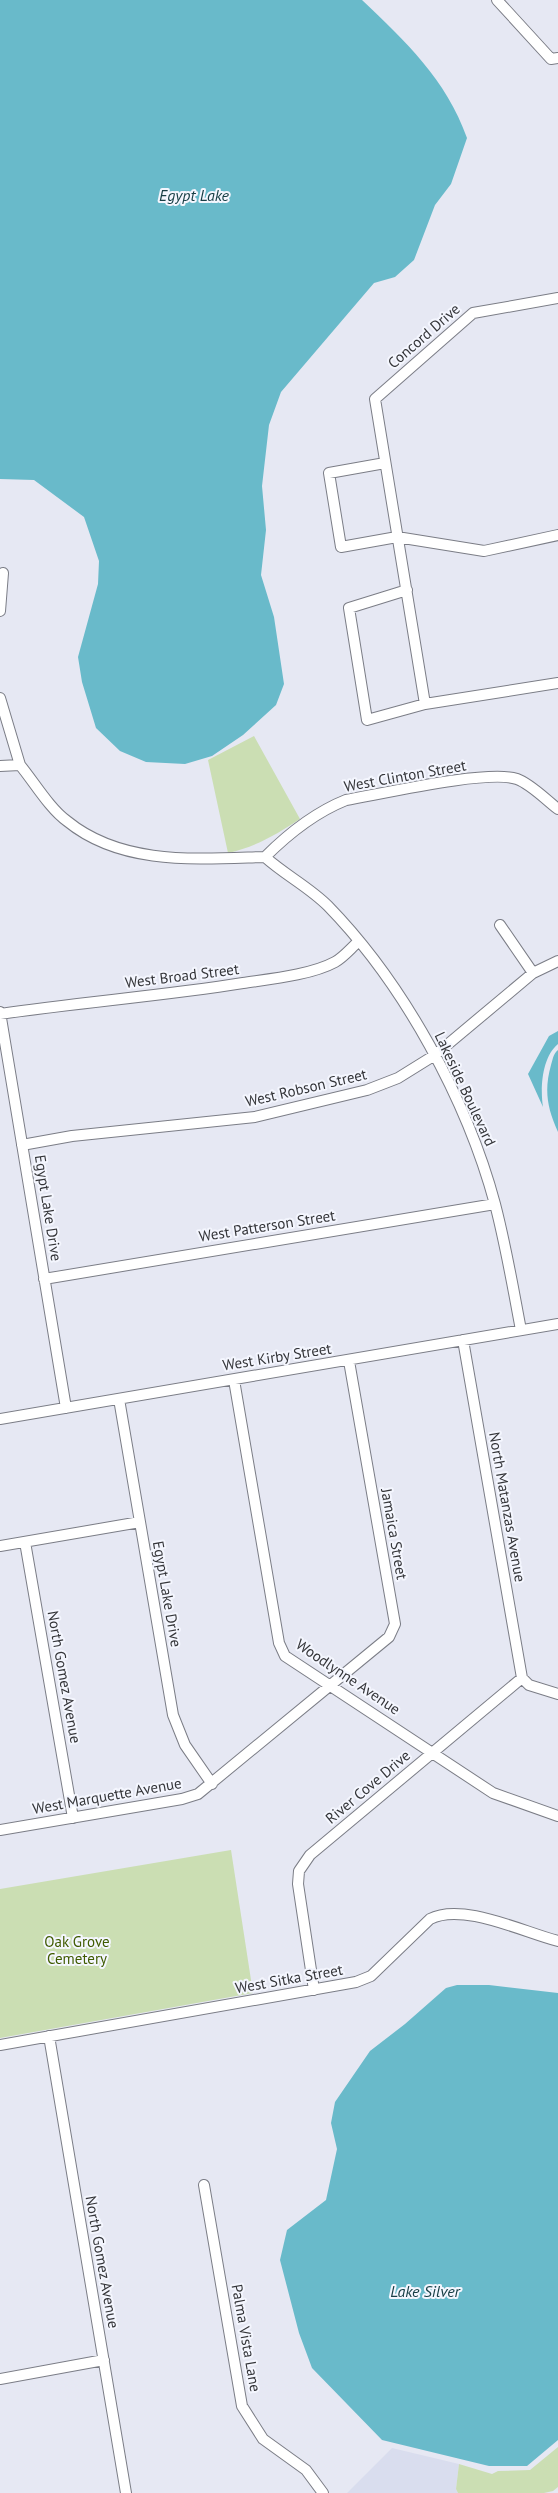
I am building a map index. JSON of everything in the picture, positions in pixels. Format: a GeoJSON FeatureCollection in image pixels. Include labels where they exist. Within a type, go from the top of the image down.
{"type":"FeatureCollection","features":[{"type":"Feature","properties":{"kind":"street"},"geometry":{"type":"LineString","coordinates":[[497,0],[551,60],[558,58]]}},
{"type":"Feature","properties":{"kind":"street","name":"Concord Drive"},"geometry":{"type":"LineString","coordinates":[[385,464],[375,399],[473,313],[558,298]]}},
{"type":"Feature","properties":{"kind":"street"},"geometry":{"type":"LineString","coordinates":[[425,704],[407,590],[397,537],[385,464],[329,473],[341,547],[397,537],[484,551],[558,535]]}},
{"type":"Feature","properties":{"kind":"street"},"geometry":{"type":"LineString","coordinates":[[0,611],[3,573]]}},
{"type":"Feature","properties":{"kind":"street"},"geometry":{"type":"LineString","coordinates":[[407,590],[349,608],[367,720],[425,704],[558,683]]}},
{"type":"Feature","properties":{"kind":"street"},"geometry":{"type":"LineString","coordinates":[[0,698],[20,766],[65,820],[86,834],[112,847],[182,860],[265,857]]}},
{"type":"Feature","properties":{"kind":"street"},"geometry":{"type":"LineString","coordinates":[[0,766],[20,766]]}},
{"type":"Feature","properties":{"kind":"street","name":"West Clinton Street"},"geometry":{"type":"LineString","coordinates":[[265,857],[282,840],[330,807],[346,800],[478,778],[501,776],[518,780],[558,809]]}},
{"type":"Feature","properties":{"kind":"street","name":"Lakeside Boulevard"},"geometry":{"type":"LineString","coordinates":[[265,857],[327,906],[358,942],[397,993],[435,1055],[478,1150],[495,1204],[521,1330]]}},
{"type":"Feature","properties":{"kind":"street"},"geometry":{"type":"LineString","coordinates":[[500,925],[533,973]]}},
{"type":"Feature","properties":{"kind":"street","name":"West Broad Street"},"geometry":{"type":"LineString","coordinates":[[0,1013],[92,1001],[185,992],[258,981],[319,969],[337,961],[358,942]]}},
{"type":"Feature","properties":{"kind":"street","name":"West Robson Street"},"geometry":{"type":"LineString","coordinates":[[22,1145],[72,1136],[224,1121],[307,1106],[367,1090],[398,1078],[435,1055],[533,973],[558,961]]}},
{"type":"Feature","properties":{"kind":"street","name":"Egypt Lake Drive"},"geometry":{"type":"LineString","coordinates":[[0,1013],[66,1408]]}},
{"type":"Feature","properties":{"kind":"street","name":"West Patterson Street"},"geometry":{"type":"LineString","coordinates":[[44,1278],[495,1204]]}},
{"type":"Feature","properties":{"kind":"street","name":"West Kirby Street"},"geometry":{"type":"LineString","coordinates":[[0,1419],[558,1324]]}},
{"type":"Feature","properties":{"kind":"street","name":"North Matanzas Avenue"},"geometry":{"type":"LineString","coordinates":[[463,1340],[522,1678]]}},
{"type":"Feature","properties":{"kind":"street","name":"Jamaica Street"},"geometry":{"type":"LineString","coordinates":[[332,1685],[389,1637],[395,1624],[349,1360]]}},
{"type":"Feature","properties":{"kind":"street","name":"Woodlynne Avenue"},"geometry":{"type":"LineString","coordinates":[[234,1380],[279,1643],[285,1656],[332,1685],[493,1793],[558,1816]]}},
{"type":"Feature","properties":{"kind":"street","name":"Egypt Lake Drive"},"geometry":{"type":"LineString","coordinates":[[119,1399],[173,1715],[185,1745],[212,1784]]}},
{"type":"Feature","properties":{"kind":"street"},"geometry":{"type":"LineString","coordinates":[[0,1546],[140,1522]]}},
{"type":"Feature","properties":{"kind":"street","name":"North Gomez Avenue"},"geometry":{"type":"LineString","coordinates":[[25,1542],[73,1818]]}},
{"type":"Feature","properties":{"kind":"street"},"geometry":{"type":"LineString","coordinates":[[522,1678],[529,1685],[558,1694]]}},
{"type":"Feature","properties":{"kind":"street","name":"River Cove Drive"},"geometry":{"type":"LineString","coordinates":[[314,1990],[298,1884],[299,1871],[310,1855],[522,1678]]}},
{"type":"Feature","properties":{"kind":"street","name":"West Marquette Avenue"},"geometry":{"type":"LineString","coordinates":[[0,1830],[182,1799],[198,1794],[332,1685]]}},
{"type":"Feature","properties":{"kind":"street","name":"West Sitka Street"},"geometry":{"type":"LineString","coordinates":[[0,2045],[356,1982],[371,1976],[430,1919],[440,1913],[473,1915],[558,1941]]}},
{"type":"Feature","properties":{"kind":"street","name":"North Gomez Avenue"},"geometry":{"type":"LineString","coordinates":[[48,2036],[126,2493]]}},
{"type":"Feature","properties":{"kind":"street","name":"Palma Vista Lane"},"geometry":{"type":"LineString","coordinates":[[204,2185],[242,2406],[263,2439],[306,2470],[323,2493]]}},
{"type":"Feature","properties":{"kind":"street"},"geometry":{"type":"LineString","coordinates":[[0,2379],[104,2360]]}},
{"type":"Feature","properties":{"kind":"shaded area"},"geometry":{"type":"Polygon","coordinates":[[[392,2448],[459,2464],[456,2489],[458,2493],[347,2493],[392,2448]]]}},
{"type":"Feature","properties":{"kind":"green space"},"geometry":{"type":"Polygon","coordinates":[[[254,736],[300,819],[257,844],[228,853],[208,760],[254,736]]]}},
{"type":"Feature","properties":{"kind":"green space","name":"Oak Grove Cemetery"},"geometry":{"type":"Polygon","coordinates":[[[231,1850],[253,1993],[0,2038],[0,1889],[231,1850]]]}},
{"type":"Feature","properties":{"kind":"green space"},"geometry":{"type":"Polygon","coordinates":[[[558,2447],[558,2487],[553,2491],[544,2493],[458,2493],[456,2489],[459,2464],[492,2474],[498,2471],[530,2470],[558,2447]]]}},
{"type":"Feature","properties":{"kind":"water","name":"Egypt Lake"},"geometry":{"type":"Polygon","coordinates":[[[0,0],[362,0],[409,47],[436,79],[448,97],[467,138],[451,184],[435,205],[414,260],[395,277],[374,283],[281,392],[269,425],[262,486],[266,530],[261,575],[274,617],[284,684],[276,705],[243,735],[212,756],[185,764],[146,762],[120,751],[96,728],[82,682],[78,657],[98,584],[99,561],[84,517],[34,480],[0,479],[0,0]]]}},
{"type":"Feature","properties":{"kind":"water"},"geometry":{"type":"Polygon","coordinates":[[[558,1031],[558,1044],[548,1057],[543,1073],[543,1107],[528,1074],[549,1036],[558,1031]]]}},
{"type":"Feature","properties":{"kind":"water"},"geometry":{"type":"Polygon","coordinates":[[[558,1050],[558,1132],[551,1115],[547,1091],[551,1065],[554,1055],[558,1050]]]}},
{"type":"Feature","properties":{"kind":"water","name":"Lake Silver"},"geometry":{"type":"Polygon","coordinates":[[[457,1985],[489,1985],[558,1993],[558,2440],[527,2466],[489,2466],[382,2440],[312,2368],[299,2333],[280,2260],[287,2230],[326,2200],[337,2149],[331,2123],[335,2102],[370,2051],[405,2024],[446,1988],[457,1985]]]}}]}
